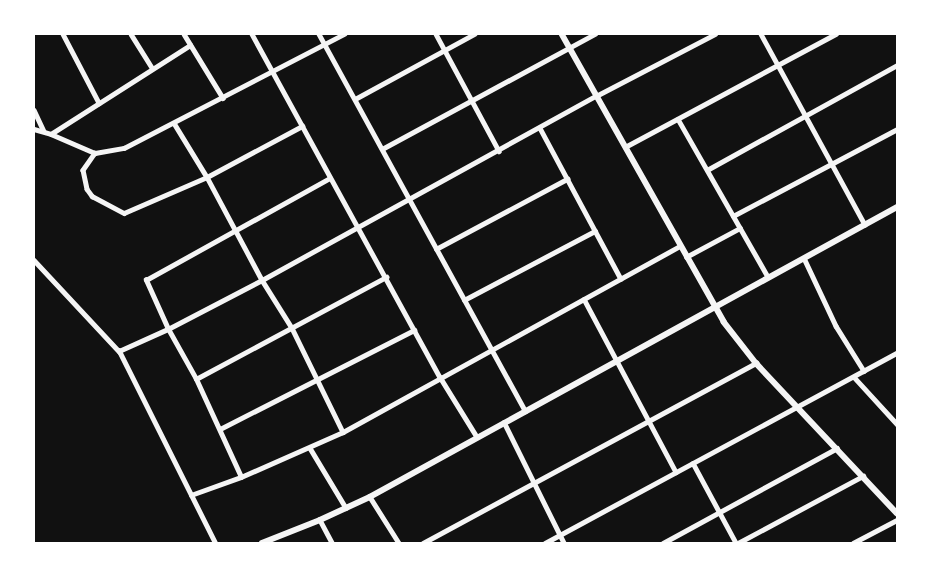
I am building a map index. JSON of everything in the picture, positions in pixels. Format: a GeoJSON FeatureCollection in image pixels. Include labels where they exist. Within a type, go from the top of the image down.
{"type":"FeatureCollection","features":[{"type":"Feature","properties":{"kind":"street"},"geometry":{"type":"LineString","coordinates":[[63,34],[99,103]]}},
{"type":"Feature","properties":{"kind":"street"},"geometry":{"type":"LineString","coordinates":[[132,34],[152,68]]}},
{"type":"Feature","properties":{"kind":"street"},"geometry":{"type":"LineString","coordinates":[[184,34],[223,98]]}},
{"type":"Feature","properties":{"kind":"street"},"geometry":{"type":"LineString","coordinates":[[252,34],[440,377],[477,437]]}},
{"type":"Feature","properties":{"kind":"street"},"geometry":{"type":"LineString","coordinates":[[319,34],[525,411]]}},
{"type":"Feature","properties":{"kind":"street"},"geometry":{"type":"LineString","coordinates":[[34,129],[52,134],[95,153],[124,148],[344,34]]}},
{"type":"Feature","properties":{"kind":"street"},"geometry":{"type":"LineString","coordinates":[[436,34],[499,151]]}},
{"type":"Feature","properties":{"kind":"street"},"geometry":{"type":"LineString","coordinates":[[355,99],[474,34]]}},
{"type":"Feature","properties":{"kind":"street"},"geometry":{"type":"LineString","coordinates":[[562,34],[714,307],[756,363],[897,513]]}},
{"type":"Feature","properties":{"kind":"street"},"geometry":{"type":"LineString","coordinates":[[382,150],[594,34]]}},
{"type":"Feature","properties":{"kind":"street"},"geometry":{"type":"LineString","coordinates":[[119,351],[168,329],[262,280],[596,96],[715,34]]}},
{"type":"Feature","properties":{"kind":"street"},"geometry":{"type":"LineString","coordinates":[[761,34],[866,225]]}},
{"type":"Feature","properties":{"kind":"street"},"geometry":{"type":"LineString","coordinates":[[625,147],[836,34]]}},
{"type":"Feature","properties":{"kind":"street"},"geometry":{"type":"LineString","coordinates":[[52,134],[190,45]]}},
{"type":"Feature","properties":{"kind":"street"},"geometry":{"type":"LineString","coordinates":[[707,170],[897,65]]}},
{"type":"Feature","properties":{"kind":"street"},"geometry":{"type":"LineString","coordinates":[[34,110],[44,131]]}},
{"type":"Feature","properties":{"kind":"street"},"geometry":{"type":"LineString","coordinates":[[678,119],[768,277]]}},
{"type":"Feature","properties":{"kind":"street"},"geometry":{"type":"LineString","coordinates":[[174,123],[208,177],[262,280],[292,328],[343,432]]}},
{"type":"Feature","properties":{"kind":"street"},"geometry":{"type":"LineString","coordinates":[[95,153],[83,170],[87,189],[92,196],[120,212],[128,212],[208,177],[302,126]]}},
{"type":"Feature","properties":{"kind":"street"},"geometry":{"type":"LineString","coordinates":[[540,128],[622,279]]}},
{"type":"Feature","properties":{"kind":"street"},"geometry":{"type":"LineString","coordinates":[[733,216],[897,129]]}},
{"type":"Feature","properties":{"kind":"street"},"geometry":{"type":"LineString","coordinates":[[241,477],[196,379],[168,329],[146,280],[330,178]]}},
{"type":"Feature","properties":{"kind":"street"},"geometry":{"type":"LineString","coordinates":[[436,249],[568,179]]}},
{"type":"Feature","properties":{"kind":"street"},"geometry":{"type":"LineString","coordinates":[[262,543],[320,520],[370,496],[897,208]]}},
{"type":"Feature","properties":{"kind":"street"},"geometry":{"type":"LineString","coordinates":[[686,258],[740,228]]}},
{"type":"Feature","properties":{"kind":"street"},"geometry":{"type":"LineString","coordinates":[[464,300],[595,231]]}},
{"type":"Feature","properties":{"kind":"street"},"geometry":{"type":"LineString","coordinates":[[191,495],[241,477],[343,432],[680,246]]}},
{"type":"Feature","properties":{"kind":"street"},"geometry":{"type":"LineString","coordinates":[[804,258],[836,326],[864,371]]}},
{"type":"Feature","properties":{"kind":"street"},"geometry":{"type":"LineString","coordinates":[[34,260],[119,351],[215,543]]}},
{"type":"Feature","properties":{"kind":"street"},"geometry":{"type":"LineString","coordinates":[[196,379],[386,277]]}},
{"type":"Feature","properties":{"kind":"street"},"geometry":{"type":"LineString","coordinates":[[584,299],[676,472]]}},
{"type":"Feature","properties":{"kind":"street"},"geometry":{"type":"LineString","coordinates":[[220,429],[414,330]]}},
{"type":"Feature","properties":{"kind":"street"},"geometry":{"type":"LineString","coordinates":[[545,543],[897,353]]}},
{"type":"Feature","properties":{"kind":"street"},"geometry":{"type":"LineString","coordinates":[[423,543],[756,363]]}},
{"type":"Feature","properties":{"kind":"street"},"geometry":{"type":"LineString","coordinates":[[854,377],[896,421]]}},
{"type":"Feature","properties":{"kind":"street"},"geometry":{"type":"LineString","coordinates":[[504,422],[564,543]]}},
{"type":"Feature","properties":{"kind":"street"},"geometry":{"type":"LineString","coordinates":[[310,448],[346,508]]}},
{"type":"Feature","properties":{"kind":"street"},"geometry":{"type":"LineString","coordinates":[[663,543],[837,448]]}},
{"type":"Feature","properties":{"kind":"street"},"geometry":{"type":"LineString","coordinates":[[693,463],[737,543],[863,476]]}},
{"type":"Feature","properties":{"kind":"street"},"geometry":{"type":"LineString","coordinates":[[370,496],[398,543]]}},
{"type":"Feature","properties":{"kind":"street"},"geometry":{"type":"LineString","coordinates":[[320,520],[332,543]]}},
{"type":"Feature","properties":{"kind":"street"},"geometry":{"type":"LineString","coordinates":[[853,543],[897,520]]}}]}
